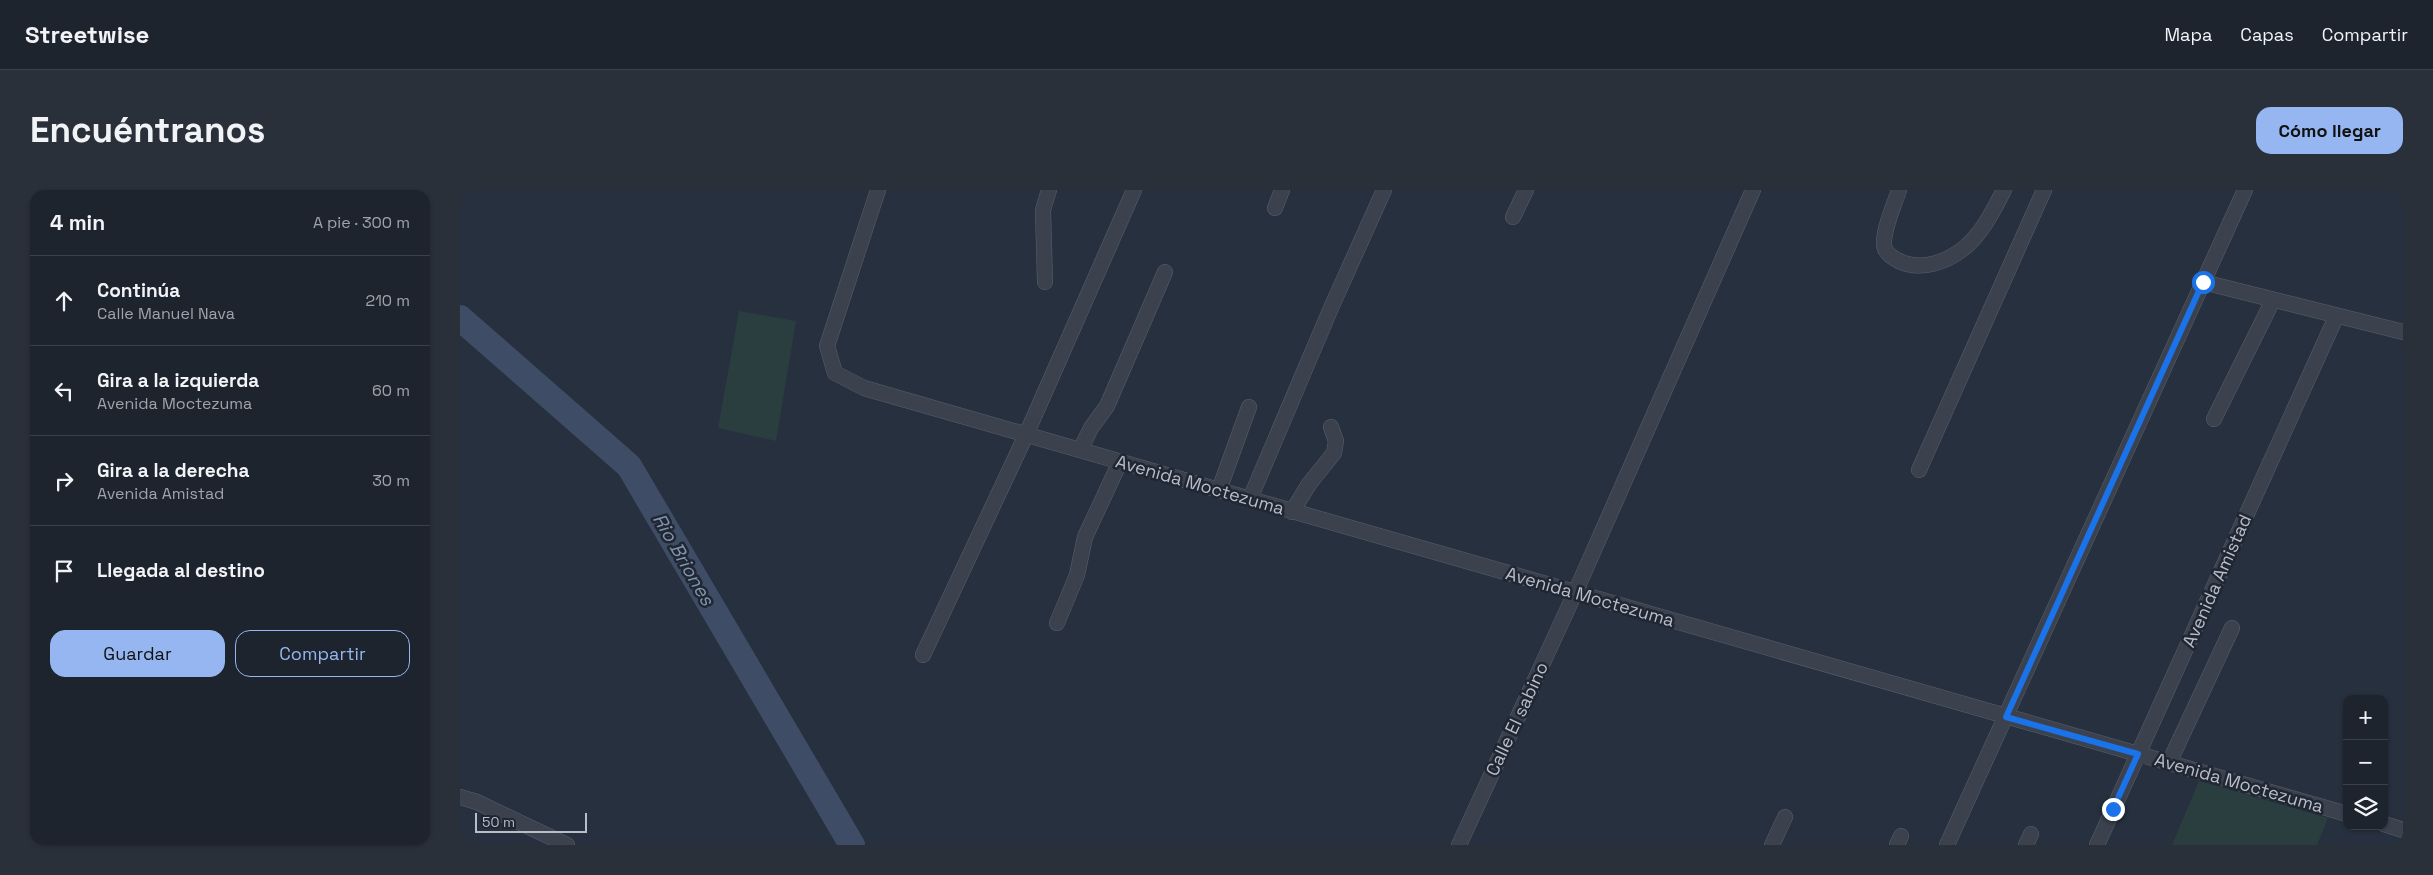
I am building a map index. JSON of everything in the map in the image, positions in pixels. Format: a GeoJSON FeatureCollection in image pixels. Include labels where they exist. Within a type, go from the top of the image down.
{"type":"FeatureCollection","features":[{"type":"Feature","properties":{"kind":"street","name":"Avenida Moctezuma"},"geometry":{"type":"LineString","coordinates":[[878,190],[827,346],[835,373],[864,388],[2343,813]]}},
{"type":"Feature","properties":{"kind":"street"},"geometry":{"type":"LineString","coordinates":[[1045,282],[1043,210],[1049,190]]}},
{"type":"Feature","properties":{"kind":"street"},"geometry":{"type":"LineString","coordinates":[[923,655],[1026,435],[1134,190]]}},
{"type":"Feature","properties":{"kind":"street"},"geometry":{"type":"LineString","coordinates":[[1275,208],[1282,190]]}},
{"type":"Feature","properties":{"kind":"street"},"geometry":{"type":"LineString","coordinates":[[1250,499],[1331,308],[1384,190]]}},
{"type":"Feature","properties":{"kind":"street"},"geometry":{"type":"LineString","coordinates":[[1513,217],[1526,190]]}},
{"type":"Feature","properties":{"kind":"street","name":"Calle El sabino"},"geometry":{"type":"LineString","coordinates":[[1459,845],[1575,593],[1753,190]]}},
{"type":"Feature","properties":{"kind":"street"},"geometry":{"type":"LineString","coordinates":[[1899,190],[1884,235],[1885,248],[1891,256],[1904,263],[1921,266],[1940,262],[1963,249],[1982,229],[2004,190]]}},
{"type":"Feature","properties":{"kind":"street"},"geometry":{"type":"LineString","coordinates":[[1919,470],[2044,190]]}},
{"type":"Feature","properties":{"kind":"street"},"geometry":{"type":"LineString","coordinates":[[1947,845],[2244,190]]}},
{"type":"Feature","properties":{"kind":"street"},"geometry":{"type":"LineString","coordinates":[[1080,450],[1091,428],[1107,406],[1165,272]]}},
{"type":"Feature","properties":{"kind":"street"},"geometry":{"type":"LineString","coordinates":[[2203,282],[2336,317],[2403,332]]}},
{"type":"Feature","properties":{"kind":"street"},"geometry":{"type":"LineString","coordinates":[[2214,419],[2273,300]]}},
{"type":"Feature","properties":{"kind":"street","name":"Avenida Amistad"},"geometry":{"type":"LineString","coordinates":[[2097,845],[2336,317]]}},
{"type":"Feature","properties":{"kind":"street"},"geometry":{"type":"LineString","coordinates":[[1219,490],[1248,407]]}},
{"type":"Feature","properties":{"kind":"street"},"geometry":{"type":"LineString","coordinates":[[1292,512],[1309,484],[1334,453],[1336,441],[1331,426]]}},
{"type":"Feature","properties":{"kind":"street"},"geometry":{"type":"LineString","coordinates":[[1057,624],[1077,575],[1085,537],[1120,462]]}},
{"type":"Feature","properties":{"kind":"street"},"geometry":{"type":"LineString","coordinates":[[2169,763],[2232,628]]}},
{"type":"Feature","properties":{"kind":"street"},"geometry":{"type":"LineString","coordinates":[[460,797],[477,802],[567,845]]}},
{"type":"Feature","properties":{"kind":"street"},"geometry":{"type":"LineString","coordinates":[[1772,845],[1785,818]]}},
{"type":"Feature","properties":{"kind":"street"},"geometry":{"type":"LineString","coordinates":[[2388,825],[2403,830]]}},
{"type":"Feature","properties":{"kind":"green space"},"geometry":{"type":"Polygon","coordinates":[[[739,311],[796,321],[776,441],[718,428],[739,311]]]}},
{"type":"Feature","properties":{"kind":"green space"},"geometry":{"type":"Polygon","coordinates":[[[2199,781],[2328,818],[2317,845],[2172,845],[2199,781]]]}},
{"type":"Feature","properties":{"kind":"waterway","name":"Rio Briones"},"geometry":{"type":"LineString","coordinates":[[460,318],[629,466],[852,845]]}},
{"type":"Feature","properties":{"kind":"route"},"geometry":{"type":"LineString","coordinates":[[2113,809],[2138,754],[2006,717],[2203,282]]}}]}
